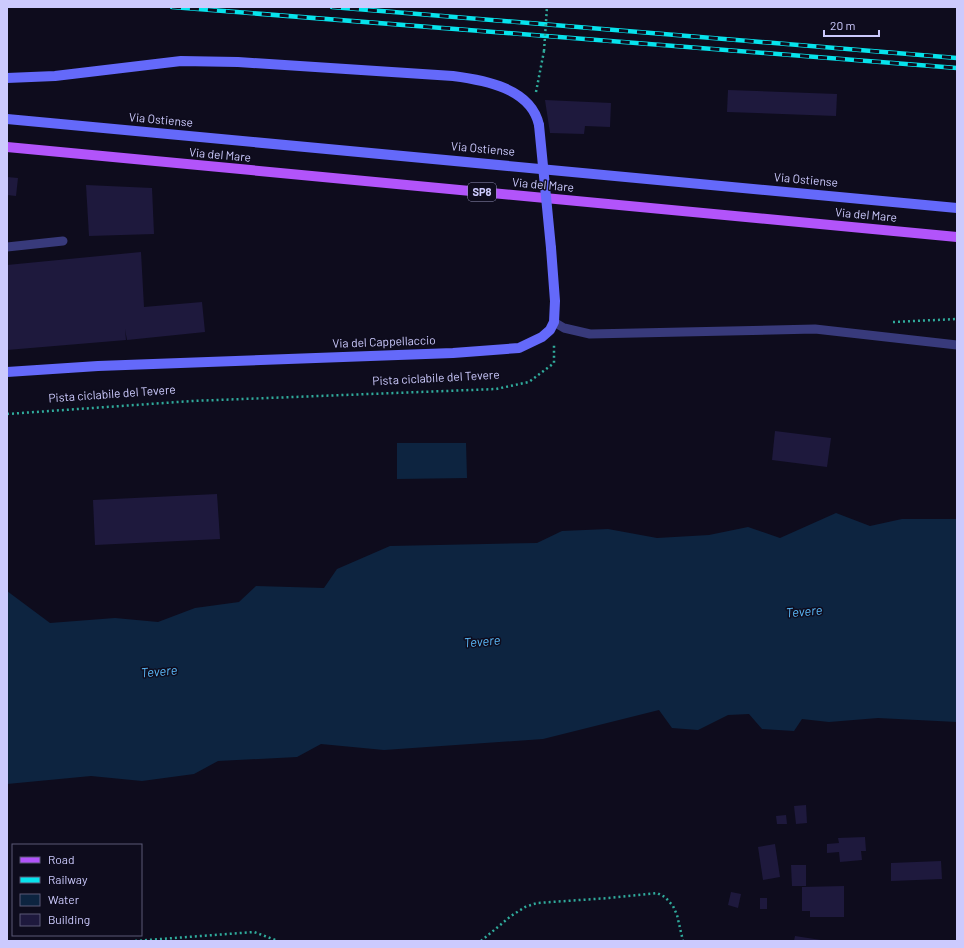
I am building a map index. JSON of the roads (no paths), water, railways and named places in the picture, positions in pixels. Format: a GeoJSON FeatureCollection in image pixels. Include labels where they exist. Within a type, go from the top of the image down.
{"type":"FeatureCollection","features":[{"type":"Feature","properties":{"kind":"main road"},"geometry":{"type":"LineString","coordinates":[[7,78],[55,76],[165,62],[197,61],[453,76],[479,81],[515,93],[529,104],[539,125],[556,301],[554,322]]}},
{"type":"Feature","properties":{"kind":"main road","name":"Via Ostiense"},"geometry":{"type":"LineString","coordinates":[[7,119],[957,208]]}},
{"type":"Feature","properties":{"kind":"main road","name":"Via del Mare"},"geometry":{"type":"LineString","coordinates":[[7,147],[957,237]]}},
{"type":"Feature","properties":{"kind":"main road","name":"Via del Cappellaccio"},"geometry":{"type":"LineString","coordinates":[[7,372],[98,366],[502,350],[530,344],[546,334],[554,322]]}},
{"type":"Feature","properties":{"kind":"lane"},"geometry":{"type":"LineString","coordinates":[[7,247],[63,241]]}},
{"type":"Feature","properties":{"kind":"lane"},"geometry":{"type":"LineString","coordinates":[[554,322],[576,332],[604,335],[715,330],[815,328],[957,346]]}},
{"type":"Feature","properties":{"kind":"water"},"geometry":{"type":"Polygon","coordinates":[[[397,443],[466,443],[467,478],[397,479],[397,443]]]}},
{"type":"Feature","properties":{"kind":"water","name":"Tevere"},"geometry":{"type":"Polygon","coordinates":[[[836,513],[870,526],[902,519],[957,519],[957,722],[878,718],[829,722],[802,719],[794,731],[762,729],[749,714],[728,715],[698,730],[672,728],[659,710],[543,739],[384,750],[321,744],[297,757],[218,761],[194,774],[142,781],[91,776],[7,784],[7,591],[50,623],[115,618],[158,622],[195,608],[239,602],[256,586],[324,588],[337,569],[390,546],[537,543],[562,531],[608,529],[657,538],[709,535],[748,527],[780,538],[836,513]]]}},
{"type":"Feature","properties":{"kind":"railway"},"geometry":{"type":"LineString","coordinates":[[172,7],[957,68]]}},
{"type":"Feature","properties":{"kind":"railway"},"geometry":{"type":"LineString","coordinates":[[332,7],[957,58]]}}]}
